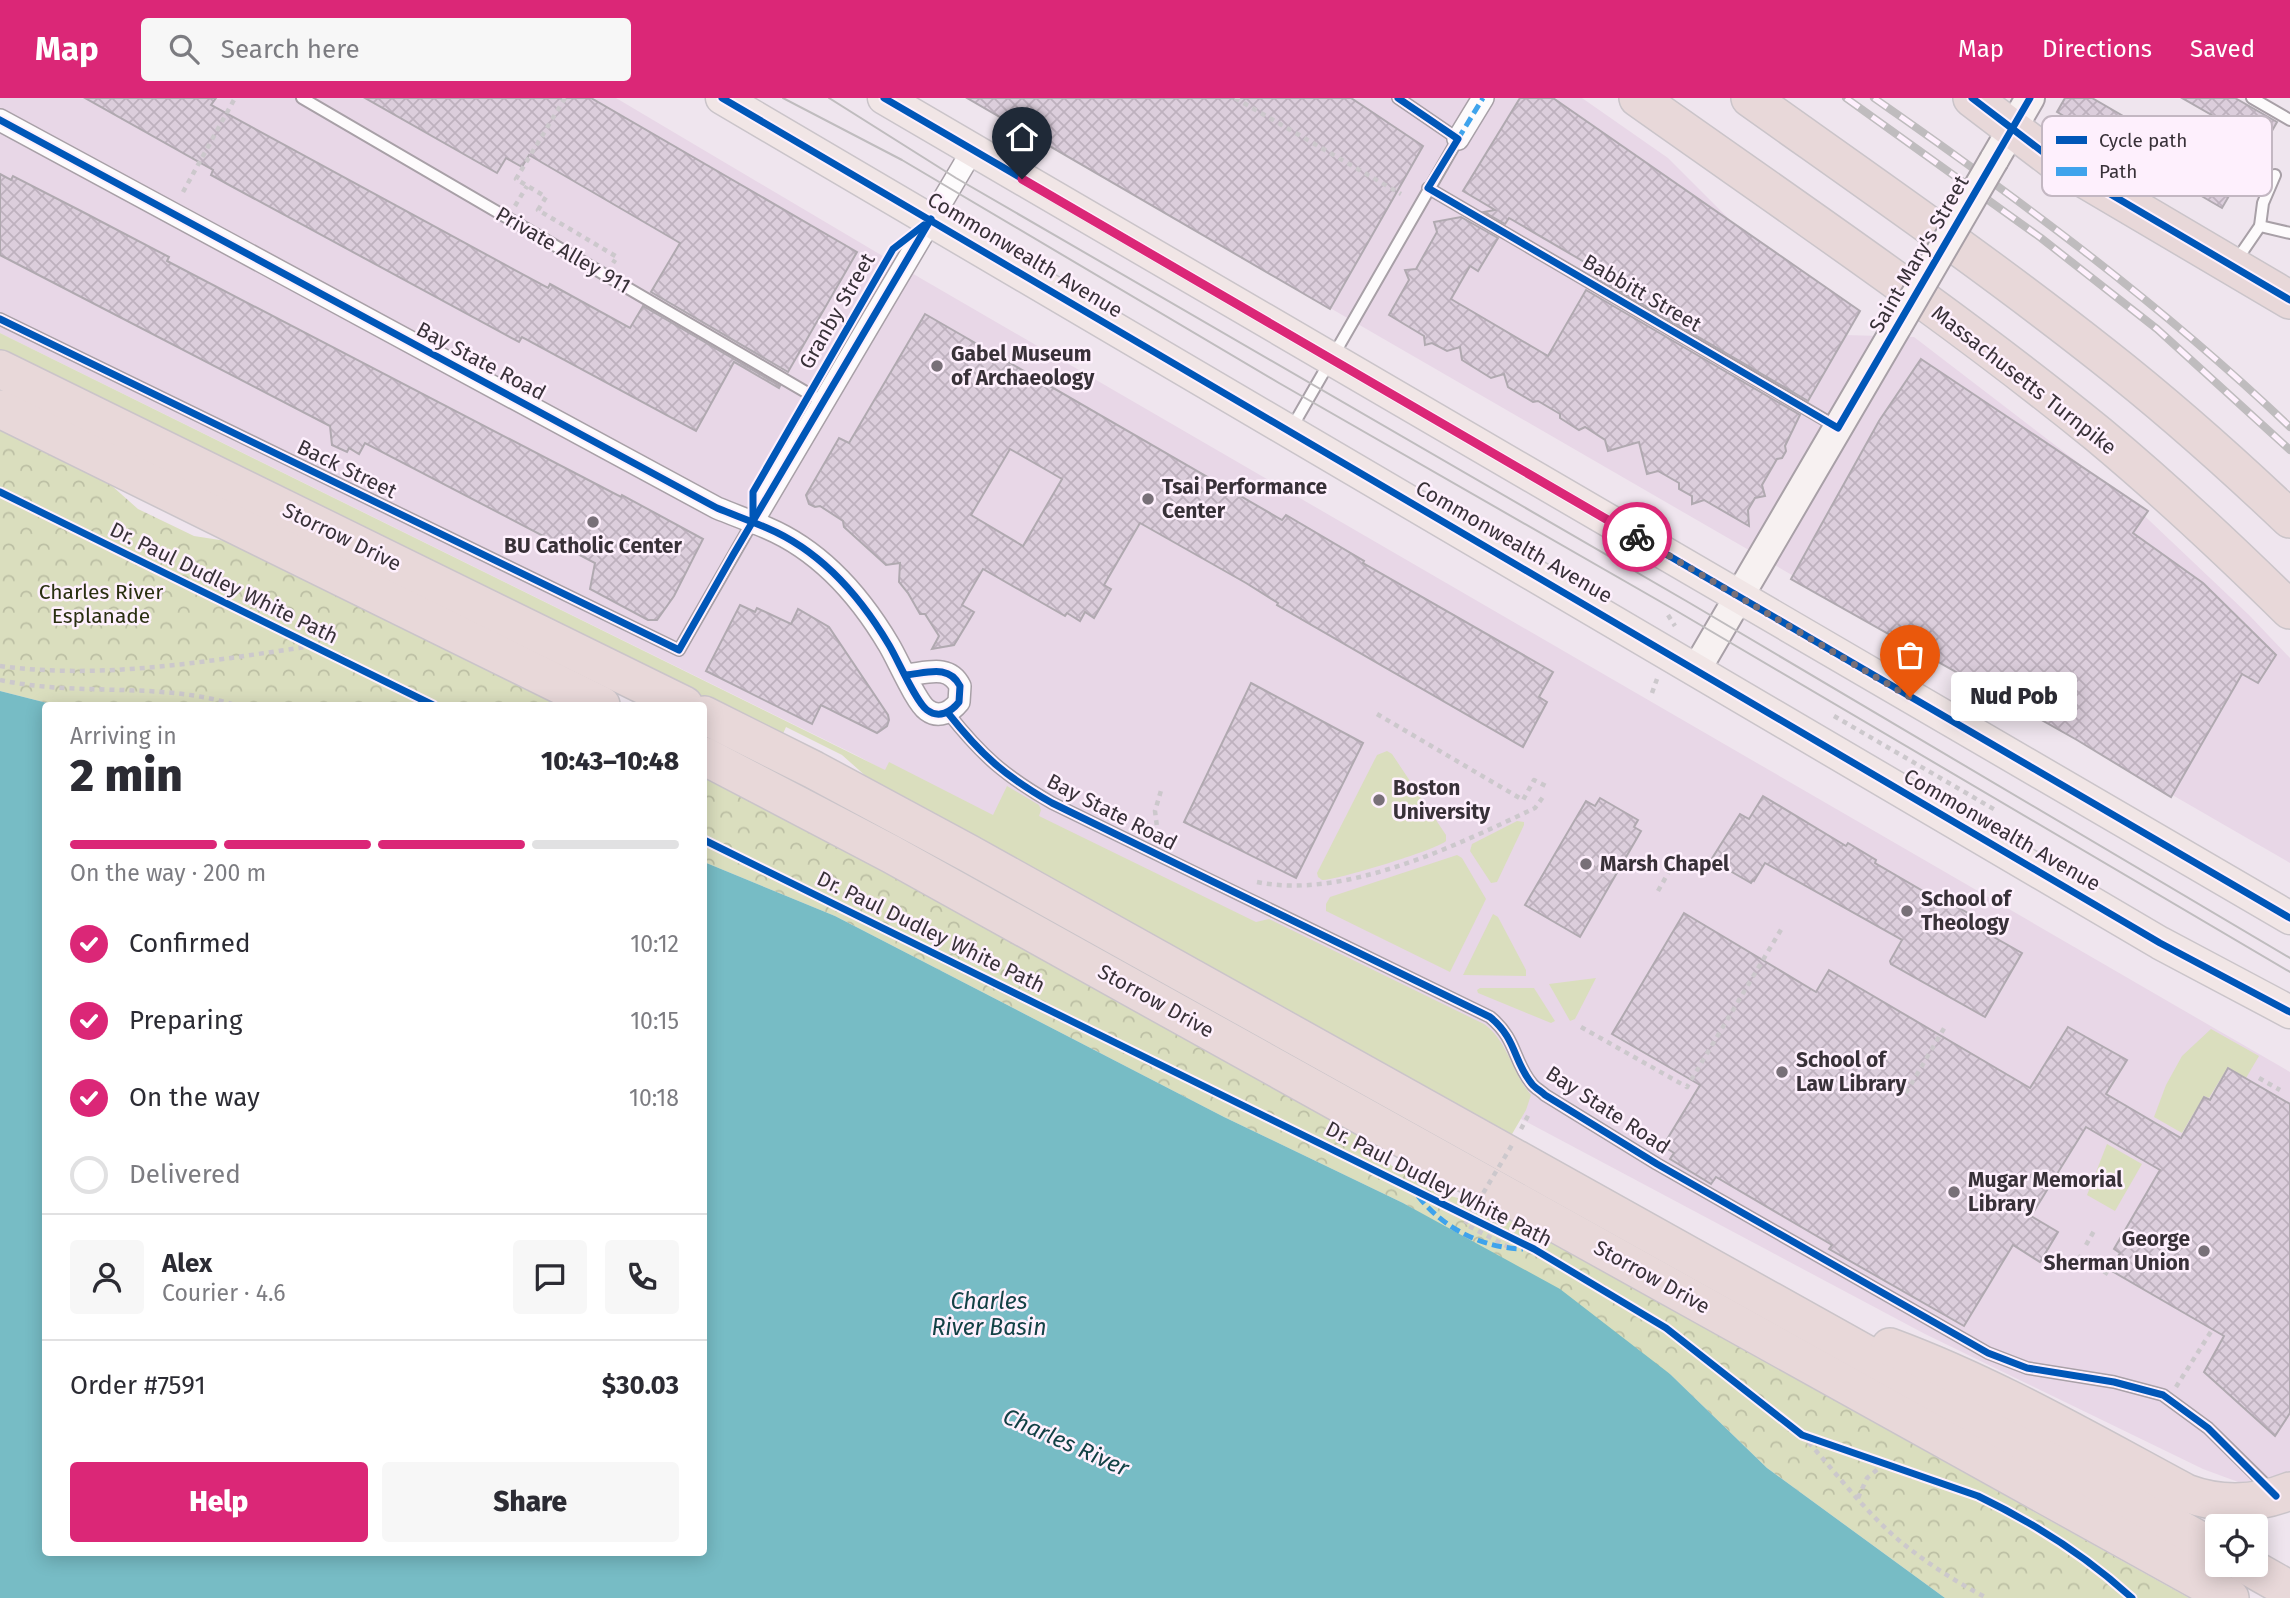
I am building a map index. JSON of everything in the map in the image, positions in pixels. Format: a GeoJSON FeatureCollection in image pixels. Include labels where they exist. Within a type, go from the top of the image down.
{"type":"FeatureCollection","features":[{"type":"Feature","properties":{"kind":"highway","name":"Massachusetts Turnpike"},"geometry":{"type":"LineString","coordinates":[[1638,98],[1892,278],[2060,404],[2166,493],[2290,610]]}},
{"type":"Feature","properties":{"kind":"highway"},"geometry":{"type":"LineString","coordinates":[[1749,98],[2075,333],[2180,420],[2290,519]]}},
{"type":"Feature","properties":{"kind":"highway"},"geometry":{"type":"LineString","coordinates":[[1972,98],[2022,113],[2042,142]]}},
{"type":"Feature","properties":{"kind":"highway"},"geometry":{"type":"LineString","coordinates":[[2114,196],[2290,300]]}},
{"type":"Feature","properties":{"kind":"highway","name":"Storrow Drive"},"geometry":{"type":"LineString","coordinates":[[0,369],[678,702]]}},
{"type":"Feature","properties":{"kind":"highway","name":"Storrow Drive"},"geometry":{"type":"LineString","coordinates":[[0,409],[595,702]]}},
{"type":"Feature","properties":{"kind":"highway","name":"Storrow Drive"},"geometry":{"type":"LineString","coordinates":[[707,716],[814,770],[968,853],[2205,1543]]}},
{"type":"Feature","properties":{"kind":"highway","name":"Storrow Drive"},"geometry":{"type":"LineString","coordinates":[[707,758],[891,854],[2230,1598]]}},
{"type":"Feature","properties":{"kind":"highway"},"geometry":{"type":"LineString","coordinates":[[1780,1307],[1937,1364],[1994,1391],[2186,1493],[2227,1503],[2285,1498]]}},
{"type":"Feature","properties":{"kind":"highway"},"geometry":{"type":"LineString","coordinates":[[2267,1577],[2290,1590]]}},
{"type":"Feature","properties":{"kind":"main road","name":"Commonwealth Avenue"},"geometry":{"type":"LineString","coordinates":[[722,98],[2160,943],[2290,1012]]}},
{"type":"Feature","properties":{"kind":"main road"},"geometry":{"type":"LineString","coordinates":[[884,98],[2290,918]]}},
{"type":"Feature","properties":{"kind":"street"},"geometry":{"type":"LineString","coordinates":[[1458,139],[1483,98]]}},
{"type":"Feature","properties":{"kind":"street","name":"Saint Mary's Street"},"geometry":{"type":"LineString","coordinates":[[1696,670],[2022,113]]}},
{"type":"Feature","properties":{"kind":"street","name":"Bay State Road"},"geometry":{"type":"LineString","coordinates":[[0,120],[717,508],[785,537],[804,549],[842,581],[861,602],[925,709],[939,714],[948,713]]}},
{"type":"Feature","properties":{"kind":"street","name":"Granby Street"},"geometry":{"type":"LineString","coordinates":[[752,523],[972,151]]}},
{"type":"Feature","properties":{"kind":"street"},"geometry":{"type":"LineString","coordinates":[[906,675],[940,671],[951,674],[960,686],[961,694],[959,702],[948,713]]}},
{"type":"Feature","properties":{"kind":"lane","name":"Private Alley 911"},"geometry":{"type":"LineString","coordinates":[[302,98],[823,402]]}},
{"type":"Feature","properties":{"kind":"lane"},"geometry":{"type":"LineString","coordinates":[[1290,431],[1458,139],[1398,98]]}},
{"type":"Feature","properties":{"kind":"lane"},"geometry":{"type":"LineString","coordinates":[[2252,98],[2290,120]]}},
{"type":"Feature","properties":{"kind":"lane"},"geometry":{"type":"LineString","coordinates":[[2272,182],[2275,175]]}},
{"type":"Feature","properties":{"kind":"lane","name":"Babbitt Street"},"geometry":{"type":"LineString","coordinates":[[1428,188],[1838,428]]}},
{"type":"Feature","properties":{"kind":"lane"},"geometry":{"type":"LineString","coordinates":[[2232,266],[2260,226],[2266,196]]}},
{"type":"Feature","properties":{"kind":"lane"},"geometry":{"type":"LineString","coordinates":[[2260,226],[2290,233]]}},
{"type":"Feature","properties":{"kind":"lane","name":"Back Street"},"geometry":{"type":"LineString","coordinates":[[0,319],[679,650]]}},
{"type":"Feature","properties":{"kind":"lane","name":"Granby Street"},"geometry":{"type":"LineString","coordinates":[[679,650],[752,523]]}},
{"type":"Feature","properties":{"kind":"lane","name":"Bay State Road"},"geometry":{"type":"LineString","coordinates":[[948,713],[997,768],[1052,803],[1490,1017],[1510,1038],[1532,1084],[1545,1095],[1657,1164],[1989,1353],[2027,1368],[2114,1382],[2163,1395],[2208,1428],[2285,1498]]}},
{"type":"Feature","properties":{"kind":"path"},"geometry":{"type":"LineString","coordinates":[[183,192],[235,98]]}},
{"type":"Feature","properties":{"kind":"path"},"geometry":{"type":"LineString","coordinates":[[565,98],[516,180],[546,197],[538,210],[617,257],[606,275]]}},
{"type":"Feature","properties":{"kind":"path"},"geometry":{"type":"LineString","coordinates":[[1235,98],[1401,194]]}},
{"type":"Feature","properties":{"kind":"path"},"geometry":{"type":"LineString","coordinates":[[513,210],[527,186]]}},
{"type":"Feature","properties":{"kind":"path"},"geometry":{"type":"LineString","coordinates":[[0,666],[88,672],[124,670],[312,646]]}},
{"type":"Feature","properties":{"kind":"path"},"geometry":{"type":"LineString","coordinates":[[1652,693],[1658,675]]}},
{"type":"Feature","properties":{"kind":"path"},"geometry":{"type":"LineString","coordinates":[[0,680],[62,690],[193,694],[224,702]]}},
{"type":"Feature","properties":{"kind":"path"},"geometry":{"type":"LineString","coordinates":[[1823,710],[1997,811]]}},
{"type":"Feature","properties":{"kind":"path"},"geometry":{"type":"LineString","coordinates":[[1377,714],[1523,800],[1534,780],[1548,787]]}},
{"type":"Feature","properties":{"kind":"path"},"geometry":{"type":"LineString","coordinates":[[1158,835],[1155,811],[1162,787]]}},
{"type":"Feature","properties":{"kind":"path"},"geometry":{"type":"LineString","coordinates":[[1249,878],[1258,883],[1277,886],[1303,886],[1355,878],[1460,844],[1535,808],[1543,797]]}},
{"type":"Feature","properties":{"kind":"path"},"geometry":{"type":"LineString","coordinates":[[1658,891],[1671,869]]}},
{"type":"Feature","properties":{"kind":"path"},"geometry":{"type":"LineString","coordinates":[[1581,1027],[1686,1087],[1782,928]]}},
{"type":"Feature","properties":{"kind":"path"},"geometry":{"type":"LineString","coordinates":[[1906,1093],[1946,1025]]}},
{"type":"Feature","properties":{"kind":"path"},"geometry":{"type":"LineString","coordinates":[[2259,1078],[2280,1090]]}},
{"type":"Feature","properties":{"kind":"path"},"geometry":{"type":"LineString","coordinates":[[1512,1145],[1465,1224],[1512,1249]]}},
{"type":"Feature","properties":{"kind":"path"},"geometry":{"type":"LineString","coordinates":[[2086,1245],[2094,1231]]}},
{"type":"Feature","properties":{"kind":"path"},"geometry":{"type":"LineString","coordinates":[[2078,1256],[2108,1274]]}},
{"type":"Feature","properties":{"kind":"path"},"geometry":{"type":"LineString","coordinates":[[2176,1388],[2212,1330]]}},
{"type":"Feature","properties":{"kind":"path"},"geometry":{"type":"LineString","coordinates":[[1792,1426],[1901,1542],[1941,1572],[1987,1598]]}},
{"type":"Feature","properties":{"kind":"path"},"geometry":{"type":"LineString","coordinates":[[1802,1434],[1815,1439]]}},
{"type":"Feature","properties":{"kind":"path"},"geometry":{"type":"LineString","coordinates":[[1873,1461],[1895,1468]]}},
{"type":"Feature","properties":{"kind":"path"},"geometry":{"type":"LineString","coordinates":[[1858,1498],[1867,1478],[1884,1464]]}},
{"type":"Feature","properties":{"kind":"shaded area","name":"Boston University"},"geometry":{"type":"Polygon","coordinates":[[[0,98],[616,98],[903,268],[2290,1072],[2290,1503],[2203,1469],[1925,1334],[1521,1119],[856,755],[0,333],[0,98]]]}},
{"type":"Feature","properties":{"kind":"shaded area"},"geometry":{"type":"Polygon","coordinates":[[[967,98],[1582,98],[1668,158],[1845,335],[1914,337],[2132,504],[2249,615],[2290,658],[2290,863],[967,98]]]}},
{"type":"Feature","properties":{"kind":"green space"},"geometry":{"type":"Polygon","coordinates":[[[0,333],[885,770],[889,762],[993,815],[1007,786],[1039,805],[1039,816],[1256,922],[1269,919],[1484,1024],[1499,1039],[1531,1095],[1526,1110],[1508,1141],[868,778],[842,755],[786,727],[781,738],[0,354],[0,333]]]}},
{"type":"Feature","properties":{"kind":"green space","name":"Charles River Esplanade"},"geometry":{"type":"Polygon","coordinates":[[[0,424],[94,470],[138,509],[194,536],[239,543],[562,702],[43,702],[0,691],[0,424]]]}},
{"type":"Feature","properties":{"kind":"green space"},"geometry":{"type":"Polygon","coordinates":[[[1387,751],[1392,754],[1446,835],[1446,841],[1386,864],[1322,880],[1317,873],[1377,755],[1387,751]]]}},
{"type":"Feature","properties":{"kind":"green space"},"geometry":{"type":"Polygon","coordinates":[[[707,778],[840,847],[1354,1131],[1392,1166],[1442,1194],[1482,1204],[2189,1598],[1945,1598],[1767,1468],[1670,1374],[1454,1233],[1403,1203],[1224,1117],[835,916],[707,863],[707,778]]]}},
{"type":"Feature","properties":{"kind":"green space"},"geometry":{"type":"Polygon","coordinates":[[[1517,821],[1524,822],[1524,825],[1497,882],[1491,883],[1470,851],[1472,844],[1517,821]]]}},
{"type":"Feature","properties":{"kind":"green space"},"geometry":{"type":"Polygon","coordinates":[[[1457,855],[1462,858],[1486,899],[1450,972],[1326,911],[1330,897],[1457,855]]]}},
{"type":"Feature","properties":{"kind":"green space"},"geometry":{"type":"Polygon","coordinates":[[[1493,914],[1498,917],[1526,970],[1526,976],[1463,975],[1493,914]]]}},
{"type":"Feature","properties":{"kind":"green space"},"geometry":{"type":"Polygon","coordinates":[[[1596,978],[1575,1019],[1570,1021],[1549,984],[1596,978]]]}},
{"type":"Feature","properties":{"kind":"green space"},"geometry":{"type":"Polygon","coordinates":[[[1480,988],[1534,988],[1555,1021],[1551,1023],[1478,993],[1480,988]]]}},
{"type":"Feature","properties":{"kind":"green space"},"geometry":{"type":"Polygon","coordinates":[[[2211,1029],[2259,1056],[2246,1078],[2228,1067],[2209,1098],[2204,1096],[2182,1133],[2154,1117],[2166,1085],[2182,1056],[2211,1029]]]}},
{"type":"Feature","properties":{"kind":"green space"},"geometry":{"type":"Polygon","coordinates":[[[2107,1144],[2142,1164],[2115,1211],[2087,1195],[2107,1144]]]}},
{"type":"Feature","properties":{"kind":"water","name":"Charles River Basin"},"geometry":{"type":"Polygon","coordinates":[[[0,691],[43,702],[42,1556],[707,1556],[707,863],[835,916],[1224,1117],[1403,1203],[1560,1289],[1670,1374],[1767,1468],[1945,1598],[0,1598],[0,691]]]}},
{"type":"Feature","properties":{"kind":"building"},"geometry":{"type":"Polygon","coordinates":[[[85,98],[216,98],[211,105],[548,288],[550,284],[630,328],[643,306],[780,386],[779,388],[734,362],[696,431],[522,337],[519,342],[231,186],[211,175],[213,170],[85,98]]]}},
{"type":"Feature","properties":{"kind":"building"},"geometry":{"type":"Polygon","coordinates":[[[365,98],[591,98],[857,252],[788,372],[651,292],[680,243],[529,155],[522,167],[506,158],[497,173],[365,98]]]}},
{"type":"Feature","properties":{"kind":"building"},"geometry":{"type":"Polygon","coordinates":[[[967,98],[1351,98],[1423,146],[1330,309],[967,98]]]}},
{"type":"Feature","properties":{"kind":"building"},"geometry":{"type":"Polygon","coordinates":[[[1520,98],[1553,98],[1860,311],[1808,401],[1594,276],[1598,270],[1509,218],[1505,224],[1484,212],[1495,210],[1463,191],[1520,98]]]}},
{"type":"Feature","properties":{"kind":"building"},"geometry":{"type":"Polygon","coordinates":[[[2065,98],[2092,98],[2123,116],[2064,116],[2057,112],[2065,98]]]}},
{"type":"Feature","properties":{"kind":"building"},"geometry":{"type":"Polygon","coordinates":[[[2182,98],[2235,98],[2266,116],[2213,116],[2182,98]]]}},
{"type":"Feature","properties":{"kind":"building"},"geometry":{"type":"Polygon","coordinates":[[[0,174],[11,180],[13,176],[81,211],[169,257],[167,261],[703,539],[674,596],[657,620],[648,620],[590,589],[595,563],[365,443],[359,454],[349,448],[347,452],[332,445],[330,426],[0,255],[0,174]]]}},
{"type":"Feature","properties":{"kind":"building"},"geometry":{"type":"Polygon","coordinates":[[[2201,196],[2229,196],[2222,208],[2201,196]]]}},
{"type":"Feature","properties":{"kind":"building"},"geometry":{"type":"Polygon","coordinates":[[[1461,217],[1498,238],[1478,271],[1470,266],[1451,299],[1548,356],[1586,290],[1800,415],[1785,446],[1786,451],[1782,458],[1777,459],[1762,485],[1765,496],[1755,498],[1748,510],[1749,526],[1704,500],[1692,504],[1692,496],[1679,489],[1679,483],[1658,471],[1647,474],[1639,442],[1608,451],[1605,440],[1585,427],[1579,430],[1560,418],[1560,414],[1508,387],[1504,374],[1491,378],[1462,360],[1460,347],[1447,351],[1432,343],[1425,345],[1424,336],[1389,315],[1409,280],[1405,270],[1416,269],[1437,232],[1434,222],[1461,217]]]}},
{"type":"Feature","properties":{"kind":"building"},"geometry":{"type":"Polygon","coordinates":[[[925,314],[1282,520],[1286,515],[1364,561],[1363,563],[1553,672],[1539,697],[1547,702],[1523,747],[1140,523],[1104,585],[1111,589],[1094,618],[1085,612],[1080,621],[1067,613],[1065,616],[983,569],[962,605],[974,612],[954,645],[932,649],[939,636],[925,614],[920,614],[899,582],[900,563],[886,565],[844,527],[843,521],[820,506],[809,504],[806,495],[839,438],[849,443],[925,314]],[[1010,449],[971,515],[1023,546],[1062,479],[1010,449]]]}},
{"type":"Feature","properties":{"kind":"building"},"geometry":{"type":"Polygon","coordinates":[[[1921,359],[2148,511],[2133,533],[2203,583],[2276,655],[2258,683],[2242,674],[2171,797],[2077,740],[1791,579],[1879,421],[1921,359]]]}},
{"type":"Feature","properties":{"kind":"building"},"geometry":{"type":"Polygon","coordinates":[[[740,605],[755,612],[757,608],[791,624],[798,609],[829,627],[888,715],[887,726],[877,733],[821,705],[812,724],[706,671],[740,605]]]}},
{"type":"Feature","properties":{"kind":"building"},"geometry":{"type":"Polygon","coordinates":[[[1251,683],[1363,743],[1296,878],[1184,822],[1251,683]]]}},
{"type":"Feature","properties":{"kind":"building","name":"School of Theology"},"geometry":{"type":"Polygon","coordinates":[[[1763,796],[1846,846],[1848,843],[1876,860],[1875,863],[1942,902],[1954,905],[1973,916],[1969,923],[2022,953],[1985,1017],[1891,964],[1890,961],[1902,940],[1765,863],[1751,883],[1711,860],[1740,814],[1749,819],[1763,796]]]}},
{"type":"Feature","properties":{"kind":"building","name":"Marsh Chapel"},"geometry":{"type":"Polygon","coordinates":[[[1600,798],[1638,820],[1634,827],[1641,831],[1580,937],[1525,905],[1586,801],[1595,806],[1600,798]]]}},
{"type":"Feature","properties":{"kind":"building"},"geometry":{"type":"Polygon","coordinates":[[[1684,913],[1816,992],[1829,970],[2030,1088],[2068,1027],[2127,1060],[2106,1094],[2181,1138],[2204,1097],[2210,1100],[2228,1068],[2290,1104],[2290,1413],[2275,1436],[2204,1372],[2224,1336],[2110,1270],[2120,1253],[2114,1249],[2160,1170],[2086,1127],[2031,1216],[2058,1232],[2040,1262],[2013,1245],[1964,1326],[1829,1249],[1832,1245],[1716,1177],[1711,1184],[1670,1159],[1674,1153],[1663,1146],[1700,1085],[1612,1034],[1684,913]]]}},
{"type":"Feature","properties":{"kind":"tram line"},"geometry":{"type":"LineString","coordinates":[[783,98],[902,160],[1279,383],[1675,610],[2290,972]]}},
{"type":"Feature","properties":{"kind":"tram line"},"geometry":{"type":"LineString","coordinates":[[829,98],[956,178],[1688,602],[2290,958]]}},
{"type":"Feature","properties":{"kind":"railway"},"geometry":{"type":"LineString","coordinates":[[1846,98],[2041,238],[2157,329],[2290,450]]}},
{"type":"Feature","properties":{"kind":"railway"},"geometry":{"type":"LineString","coordinates":[[1874,98],[2036,214],[2140,296],[2290,427]]}},
{"type":"Feature","properties":{"kind":"marked path"},"geometry":{"type":"LineString","coordinates":[[1458,139],[1483,98]]}},
{"type":"Feature","properties":{"kind":"marked path"},"geometry":{"type":"LineString","coordinates":[[1418,1196],[1439,1218],[1464,1234],[1493,1245],[1523,1249]]}},
{"type":"Feature","properties":{"kind":"cycle path"},"geometry":{"type":"LineString","coordinates":[[722,98],[2160,943],[2290,1012]]}},
{"type":"Feature","properties":{"kind":"cycle path"},"geometry":{"type":"LineString","coordinates":[[884,98],[2290,918]]}},
{"type":"Feature","properties":{"kind":"cycle path"},"geometry":{"type":"LineString","coordinates":[[1398,98],[1458,139],[1428,188],[1838,428],[2030,98]]}},
{"type":"Feature","properties":{"kind":"cycle path"},"geometry":{"type":"LineString","coordinates":[[1972,98],[2042,151]]}},
{"type":"Feature","properties":{"kind":"cycle path"},"geometry":{"type":"LineString","coordinates":[[0,120],[717,508],[787,538],[822,562],[852,593],[878,627],[913,690],[927,710],[936,714],[945,713],[959,702],[960,686],[950,675],[944,672],[906,675]]}},
{"type":"Feature","properties":{"kind":"cycle path"},"geometry":{"type":"LineString","coordinates":[[2114,196],[2290,300]]}},
{"type":"Feature","properties":{"kind":"cycle path"},"geometry":{"type":"LineString","coordinates":[[0,319],[679,650],[931,219]]}},
{"type":"Feature","properties":{"kind":"cycle path"},"geometry":{"type":"LineString","coordinates":[[753,519],[753,492],[893,249],[924,225]]}},
{"type":"Feature","properties":{"kind":"cycle path","name":"Dr. Paul Dudley White Path"},"geometry":{"type":"LineString","coordinates":[[0,492],[427,702]]}},
{"type":"Feature","properties":{"kind":"cycle path"},"geometry":{"type":"LineString","coordinates":[[948,713],[995,764],[1052,803],[1490,1017],[1505,1034],[1533,1085],[1545,1095],[1657,1164],[1988,1353],[2027,1368],[2114,1382],[2163,1395],[2208,1428],[2276,1496]]}},
{"type":"Feature","properties":{"kind":"cycle path","name":"Dr. Paul Dudley White Path"},"geometry":{"type":"LineString","coordinates":[[707,841],[1534,1249],[1666,1328],[1802,1435],[1978,1496],[2059,1541],[2132,1598]]}},
{"type":"Feature","properties":{"kind":"way so far"},"geometry":{"type":"LineString","coordinates":[[1637,537],[1910,697]]}},
{"type":"Feature","properties":{"kind":"place","name":"Gabel Museum of Archaeology"},"geometry":{"type":"Point","coordinates":[937,366]}},
{"type":"Feature","properties":{"kind":"place","name":"Tsai Performance Center"},"geometry":{"type":"Point","coordinates":[1148,499]}},
{"type":"Feature","properties":{"kind":"place","name":"BU Catholic Center"},"geometry":{"type":"Point","coordinates":[593,522]}},
{"type":"Feature","properties":{"kind":"place","name":"Nud Pob"},"geometry":{"type":"Point","coordinates":[1910,697]}},
{"type":"Feature","properties":{"kind":"place","name":"Boston University"},"geometry":{"type":"Point","coordinates":[1379,800]}},
{"type":"Feature","properties":{"kind":"place","name":"Marsh Chapel"},"geometry":{"type":"Point","coordinates":[1586,864]}},
{"type":"Feature","properties":{"kind":"place","name":"School of Theology"},"geometry":{"type":"Point","coordinates":[1907,911]}},
{"type":"Feature","properties":{"kind":"place","name":"School of Law Library"},"geometry":{"type":"Point","coordinates":[1782,1072]}},
{"type":"Feature","properties":{"kind":"place","name":"Mugar Memorial Library"},"geometry":{"type":"Point","coordinates":[1954,1192]}},
{"type":"Feature","properties":{"kind":"place","name":"George Sherman Union"},"geometry":{"type":"Point","coordinates":[2204,1251]}},
{"type":"Feature","properties":{"kind":"route"},"geometry":{"type":"LineString","coordinates":[[1022,179],[1637,537]]}},
{"type":"Feature","properties":{"kind":"water label","name":"Charles River"},"geometry":{"type":"Point","coordinates":[1066,1442]}}]}
